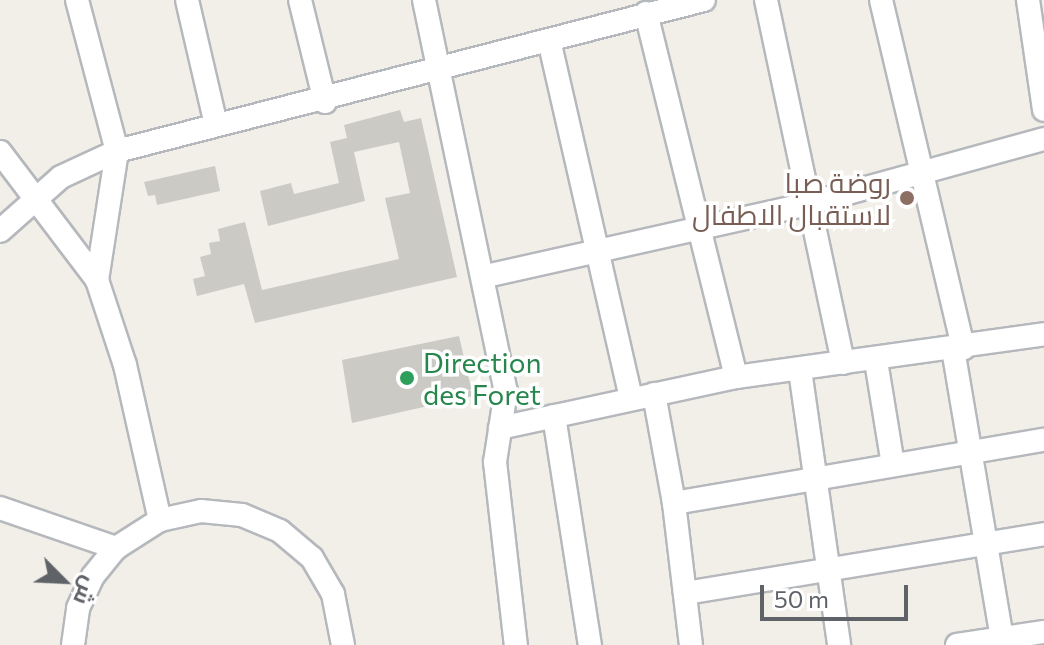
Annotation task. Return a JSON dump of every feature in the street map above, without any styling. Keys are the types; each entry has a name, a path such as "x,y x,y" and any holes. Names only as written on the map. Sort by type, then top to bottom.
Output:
{"street":[{"path":"187,0 216,125"},
{"path":"300,0 325,102"},
{"path":"424,0 436,70 486,276 506,391 495,462 516,645"},
{"path":"0,231 38,196 82,163 117,151 216,125 325,102 646,13 704,0"},
{"path":"766,0 843,363"},
{"path":"881,0 922,173 958,349 1002,638"},
{"path":"1028,0 1044,110"},
{"path":"84,2 117,151 97,280"},
{"path":"646,13 696,229 736,377"},
{"path":"549,40 595,254 631,399"},
{"path":"486,276 808,204 1044,139"},
{"path":"0,152 38,196 97,280 125,365 160,520"},
{"path":"500,428 736,377 876,361 1044,334"},
{"path":"876,361 893,465"},
{"path":"800,370 839,645"},
{"path":"654,394 674,503 691,645"},
{"path":"554,416 590,645"},
{"path":"674,503 1044,440"},
{"path":"0,508 116,548"},
{"path":"73,645 78,608 93,576 116,548 160,520 201,511 242,515 280,531 312,558 333,594 343,645"},
{"path":"685,593 1044,534"},
{"path":"957,645 1044,632"}],"building":[{"path":"400,110 404,122 421,118 457,277 255,323 244,284 197,296 193,279 205,276 200,257 211,254 209,243 220,241 218,229 245,222 262,290 399,259 385,198 410,193 399,142 354,152 365,201 268,226 260,191 291,183 294,194 339,183 330,142 347,138 344,125"},
{"path":"215,166 220,191 157,205 155,195 148,196 144,182"},
{"name":"Direction des Foret","path":"459,336 473,396 352,423 342,360"}],"place":[{"name":"روضة صبا لاستقبال الاطفال","path":"907,198"},
{"name":"Direction des Foret","path":"407,378"}]}
